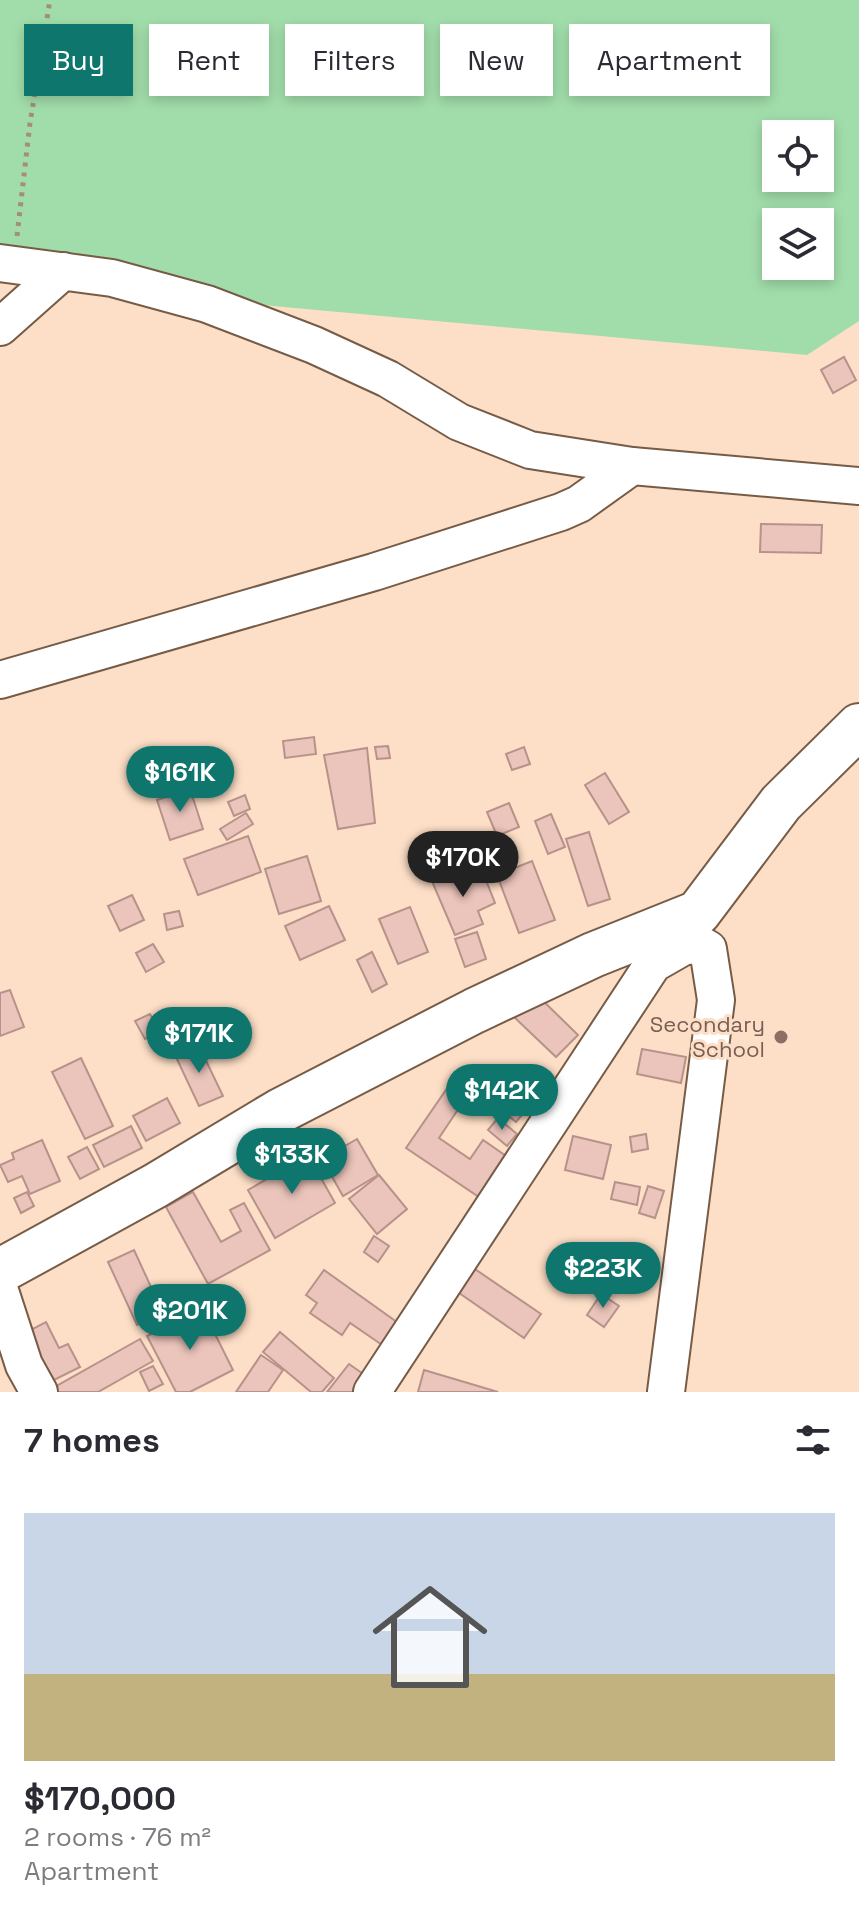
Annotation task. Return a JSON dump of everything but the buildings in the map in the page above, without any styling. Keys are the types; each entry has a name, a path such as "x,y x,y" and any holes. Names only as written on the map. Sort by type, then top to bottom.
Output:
{"main road":[{"path":"0,1271 155,1186 280,1111 474,1011 593,955 693,928 781,803 859,726"}],"street":[{"path":"7,264 112,278 207,304 287,334 388,379 459,422 508,443 632,466 859,486"},
{"path":"0,327 63,271"},
{"path":"0,680 374,572 561,512 579,504 632,466"},
{"path":"372,1392 653,964 693,928"},
{"path":"666,1392 716,1000 708,949 685,946 693,928"},
{"path":"0,1291 24,1365 39,1392"}],"path":[{"path":"7,264 50,0"}],"green space":[{"path":"0,0 859,0 859,321 807,355 0,281"}],"place":[{"name":"Secondary School","path":"781,1037"}]}
